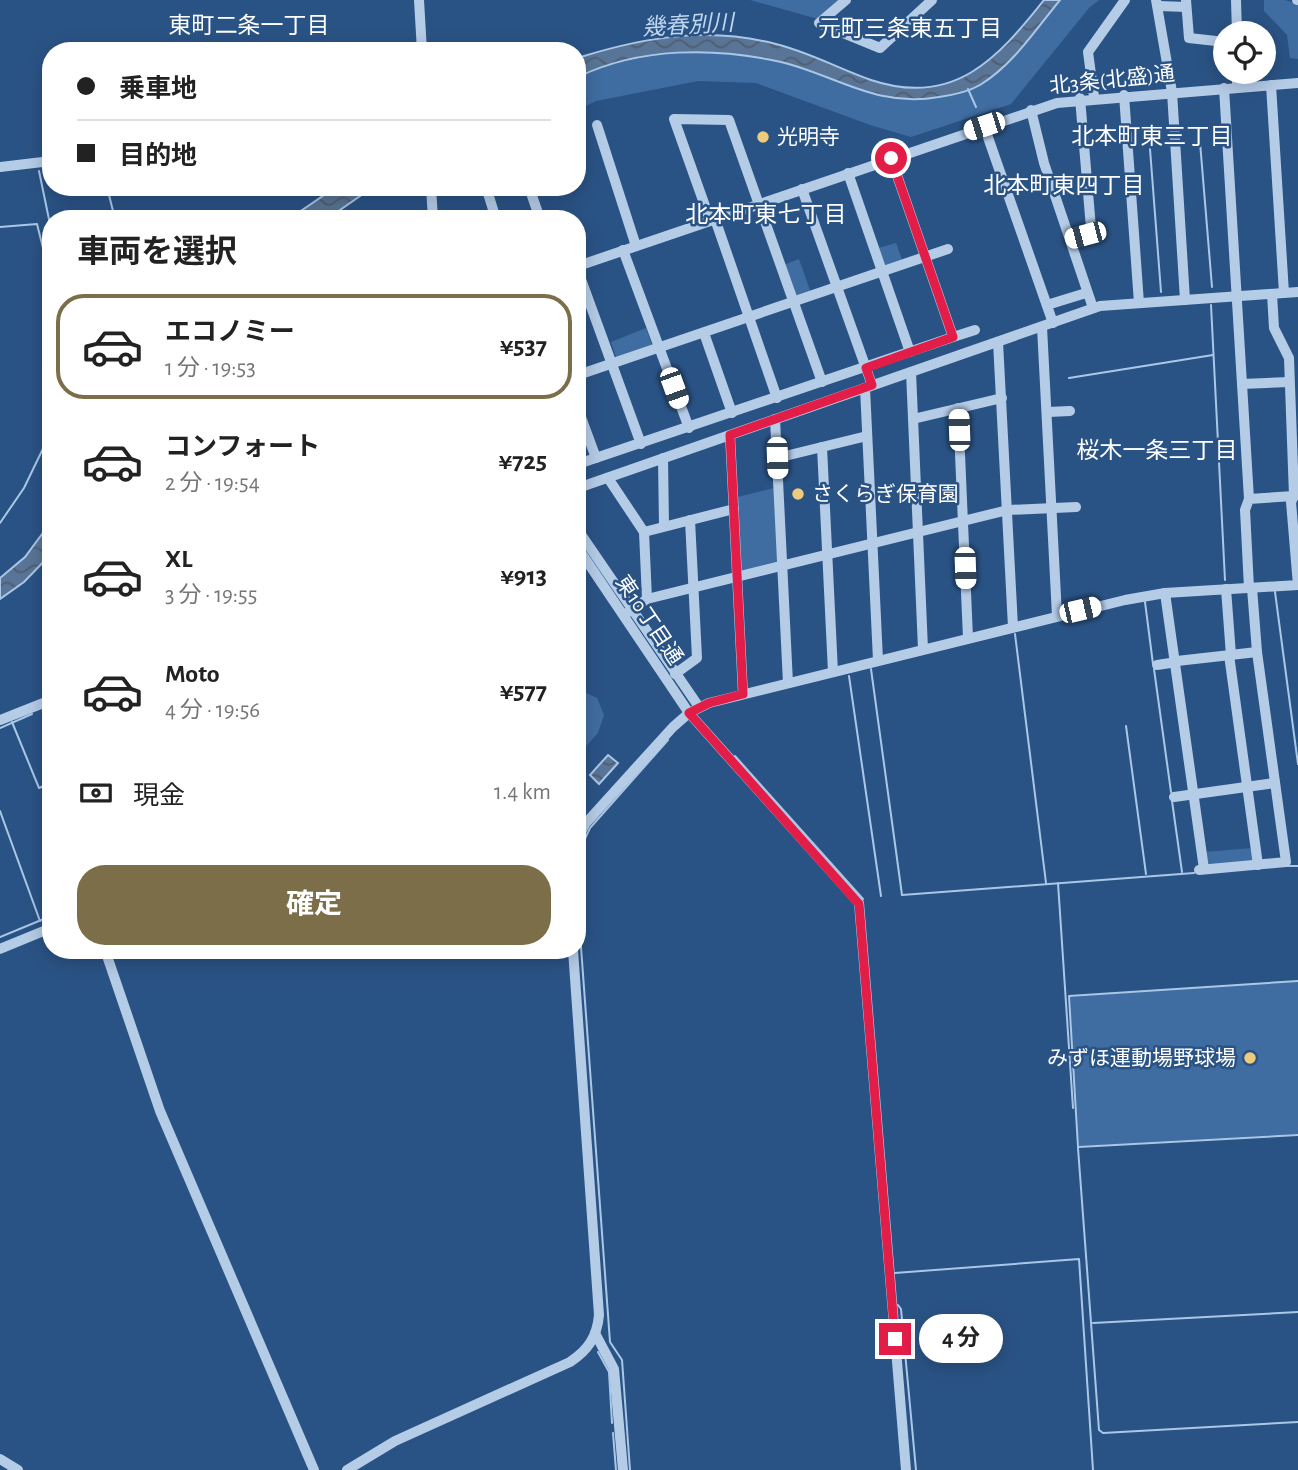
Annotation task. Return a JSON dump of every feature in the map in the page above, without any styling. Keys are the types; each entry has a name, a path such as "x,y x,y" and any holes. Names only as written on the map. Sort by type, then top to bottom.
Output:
{"street":[{"path":"419,0 421,42"},
{"path":"846,0 819,23 875,48 886,46 932,0"},
{"path":"1094,97 1088,52 1125,0"},
{"path":"1236,0 1237,21"},
{"path":"1185,300 1172,92 1158,3 1186,4 1189,38 1213,41"},
{"name":"北3条(北盛)通","path":"586,263 1031,110 1094,97 1298,83"},
{"path":"586,828 610,796 694,710 743,694 878,660 1057,616 1166,593 1298,585 1291,502 1294,496 1289,358 1274,328 1278,294 1271,85"},
{"path":"1166,593 1194,794 1201,869 1286,862 1257,652 1251,588 1245,510 1249,499 1224,88"},
{"path":"1124,95 1139,303"},
{"path":"1070,239 1085,235 1091,228 1080,99"},
{"path":"1031,110 1093,309"},
{"path":"777,398 750,318 674,119 729,120 822,382"},
{"path":"597,125 636,246"},
{"path":"984,126 1047,305 1048,412 1057,616"},
{"path":"891,158 953,337"},
{"path":"0,167 42,163"},
{"path":"848,173 910,352"},
{"path":"802,189 866,368 869,386 867,436 878,660"},
{"path":"586,372 948,249"},
{"path":"624,250 689,428"},
{"path":"586,485 1093,309 1139,303 1298,292"},
{"path":"1047,305 1086,293"},
{"path":"586,294 641,444"},
{"path":"586,461 975,330"},
{"path":"704,333 732,413"},
{"path":"998,342 1013,627"},
{"path":"911,372 923,649"},
{"path":"1242,384 1289,382"},
{"path":"914,419 1002,398"},
{"path":"958,408 968,638"},
{"path":"1048,412 1070,411"},
{"path":"775,419 788,683"},
{"path":"586,431 596,458"},
{"path":"730,435 743,694"},
{"path":"777,458 867,436"},
{"path":"822,447 833,672"},
{"path":"663,457 664,526"},
{"path":"608,478 644,532 647,599"},
{"path":"1249,499 1294,496"},
{"path":"628,613 647,599 1008,510 1076,508"},
{"path":"644,532 734,509"},
{"path":"675,674 697,658 691,589 690,520"},
{"path":"586,543 628,613 675,674 694,710 859,904 906,1470"},
{"name":"東10丁目通","path":"586,558 628,613 694,710"},
{"path":"1226,589 1230,655 1258,865"},
{"path":"1157,665 1257,652"},
{"path":"0,720 42,704"},
{"path":"1174,797 1275,783"},
{"path":"0,949 42,932"},
{"path":"108,959 160,1111 314,1470"},
{"path":"347,1470 395,1441 570,1362 585,1351 596,1335 599,1315 574,959"},
{"path":"596,1335 614,1368 623,1470"},
{"path":"0,1460 18,1470"}],"shaded area":[{"path":"750,0 840,0 818,19"},
{"path":"1060,0 1099,0 1089,8 1011,104 911,137 870,125 756,83 698,81 596,101 586,106 586,74 626,60 652,55 704,52 756,57 801,68 878,95 918,99 955,94 980,85 992,77 1023,46"},
{"path":"1264,0 1285,0 1298,4 1298,59 1290,58 1287,35 1264,11"},
{"path":"896,243 904,265 882,271 875,249"},
{"path":"799,259 812,296 794,302 781,266"},
{"path":"646,328 652,345 616,357 611,342"},
{"path":"778,487 782,567 737,578 733,498"},
{"path":"586,693 597,698 604,715 598,733 586,746"},
{"path":"1253,848 1254,861 1209,867 1205,852"},
{"path":"1298,981 1298,1134 1078,1146 1070,997"}],"water":[{"path":"1044,0 1060,0 1023,46 992,77 960,93 944,96 896,98 858,89 781,62 704,52 652,55 626,60 586,74 586,56 654,39 700,35 748,38 772,43 871,80 900,87 927,87 950,82 971,72 991,58"},
{"path":"323,196 360,196 340,210 302,210"},
{"path":"42,534 42,563 24,582 0,599 0,578 25,557"},
{"path":"608,755 618,763 599,784 590,775"}],"waterway":[{"path":"968,89 976,107"},
{"path":"1199,130 1212,287"},
{"path":"1150,149 1161,292"},
{"path":"39,171 42,186"},
{"path":"44,196 47,210"},
{"path":"109,196 113,210"},
{"path":"0,227 37,224 42,244"},
{"path":"1211,305 1225,580"},
{"path":"1069,378 1213,355"},
{"path":"0,523 24,488 42,451"},
{"path":"1275,592 1298,764"},
{"path":"1145,602 1153,664"},
{"path":"1015,634 1046,883"},
{"path":"871,669 902,895 1194,873"},
{"path":"1154,669 1171,792"},
{"path":"849,676 881,896"},
{"path":"0,728 32,714"},
{"path":"12,722 39,788 42,787"},
{"path":"1126,726 1146,874"},
{"path":"586,837 590,828 668,740"},
{"path":"735,756 863,899"},
{"path":"1172,801 1182,872"},
{"path":"0,811 40,921"},
{"path":"1287,866 1298,866"},
{"path":"1058,883 1073,1108"},
{"path":"0,937 42,920"},
{"path":"582,959 610,1342 622,1360 630,1470"},
{"path":"1298,981 1069,996 1078,1147 1298,1135"},
{"path":"1078,1148 1099,1430 1103,1433 1298,1422"},
{"path":"895,1273 1079,1259 1093,1470"},
{"path":"898,1305 901,1309 916,1470"},
{"path":"1093,1323 1298,1312"},
{"path":"598,1352 609,1372 612,1423"},
{"path":"613,1433 616,1470"}],"place":[{"name":"光明寺","path":"763,137"},
{"name":"さくらぎ保育園","path":"798,494"},
{"name":"みずほ運動場野球場","path":"1250,1058"}],"district":[{"name":"東町二条一丁目","path":"249,26"},
{"name":"元町三条東五丁目","path":"910,29"},
{"name":"北本町東三丁目","path":"1152,137"},
{"name":"北本町東四丁目","path":"1064,186"},
{"name":"北本町東七丁目","path":"766,215"},
{"name":"桜木一条三丁目","path":"1157,451"}],"route":[{"path":"891,158 953,337 866,368 872,385 730,435 743,694 709,703 689,713 859,904 895,1339"}],"water label":[{"name":"幾春別川","path":"688,26"}]}
